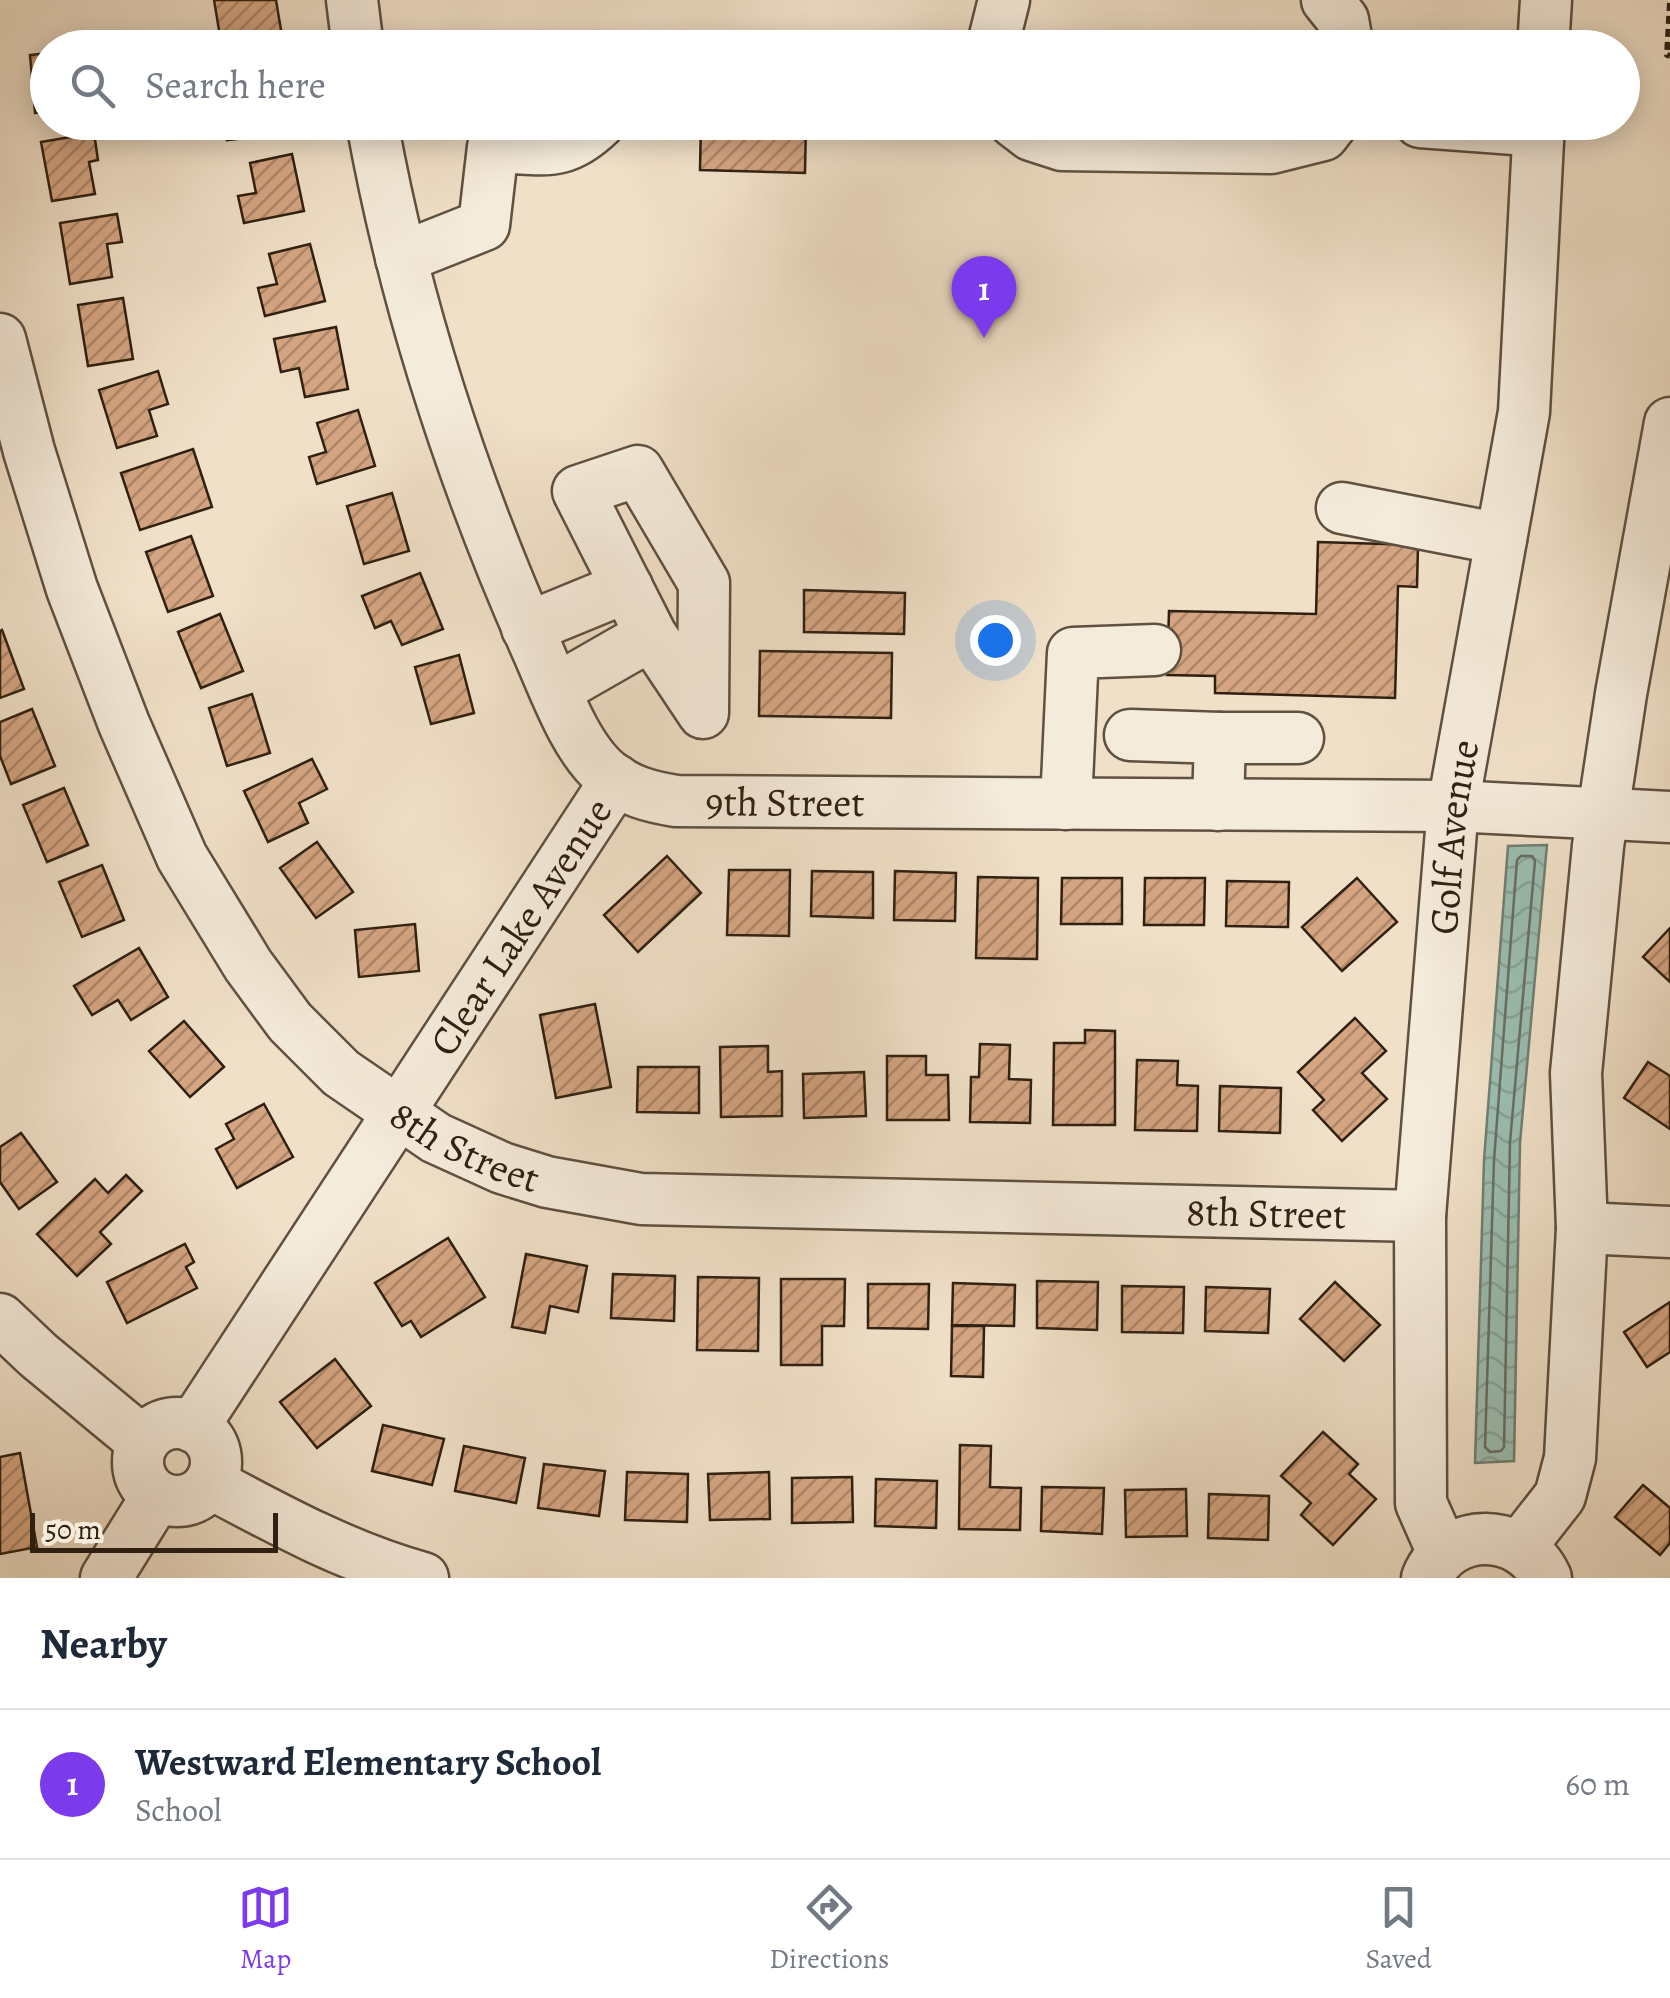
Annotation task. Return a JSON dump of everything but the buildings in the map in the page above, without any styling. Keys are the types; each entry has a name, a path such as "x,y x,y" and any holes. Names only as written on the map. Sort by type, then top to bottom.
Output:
{"street":[{"path":"352,0 356,30"},
{"path":"996,30 1004,0"},
{"path":"1327,0 1343,20 1345,30"},
{"path":"1545,30 1546,0"},
{"name":"9th Street","path":"376,140 401,258 455,444 501,568 588,754 616,780 651,797 676,801 1453,806 1670,816"},
{"path":"401,258 484,224 493,147 561,148 581,140"},
{"path":"1045,140 1062,145 1271,148 1306,140"},
{"name":"Golf Avenue","path":"1435,1566 1421,1503 1420,1216 1453,806 1524,412 1538,140"},
{"name":"8th Street","path":"0,339 29,451 72,589 124,724 182,857 248,965 290,1022 340,1073 436,1138 502,1168 594,1192 641,1198 1420,1216"},
{"path":"1435,1566 1461,1543 1480,1538 1501,1539 1533,1562 1560,1496 1570,1458 1582,1228 1576,1073 1601,814 1670,424"},
{"path":"638,472 704,583 703,714 651,635 578,491 638,472"},
{"path":"1342,508 1501,539"},
{"path":"527,628 626,587"},
{"path":"555,690 651,635"},
{"path":"1066,804 1072,653 1154,650"},
{"path":"1130,736 1298,738"},
{"path":"1218,805 1220,738"},
{"name":"Clear Lake Avenue","path":"194,1427 616,780"},
{"path":"1582,1228 1670,1232"},
{"path":"0,1319 143,1442"},
{"path":"160,1427 194,1427 215,1451 210,1483 192,1498 180,1501 157,1496 140,1478 138,1465 143,1442 160,1427"},
{"path":"210,1483 313,1538 387,1568 424,1578"},
{"path":"106,1578 157,1496"}],"path":[{"path":"1670,3 1670,56"}],"water":[{"path":"1547,845 1520,1143 1514,1461 1475,1463 1484,1160 1508,846"}],"place":[{"name":"Westward Elementary School","path":"984,338"}]}
